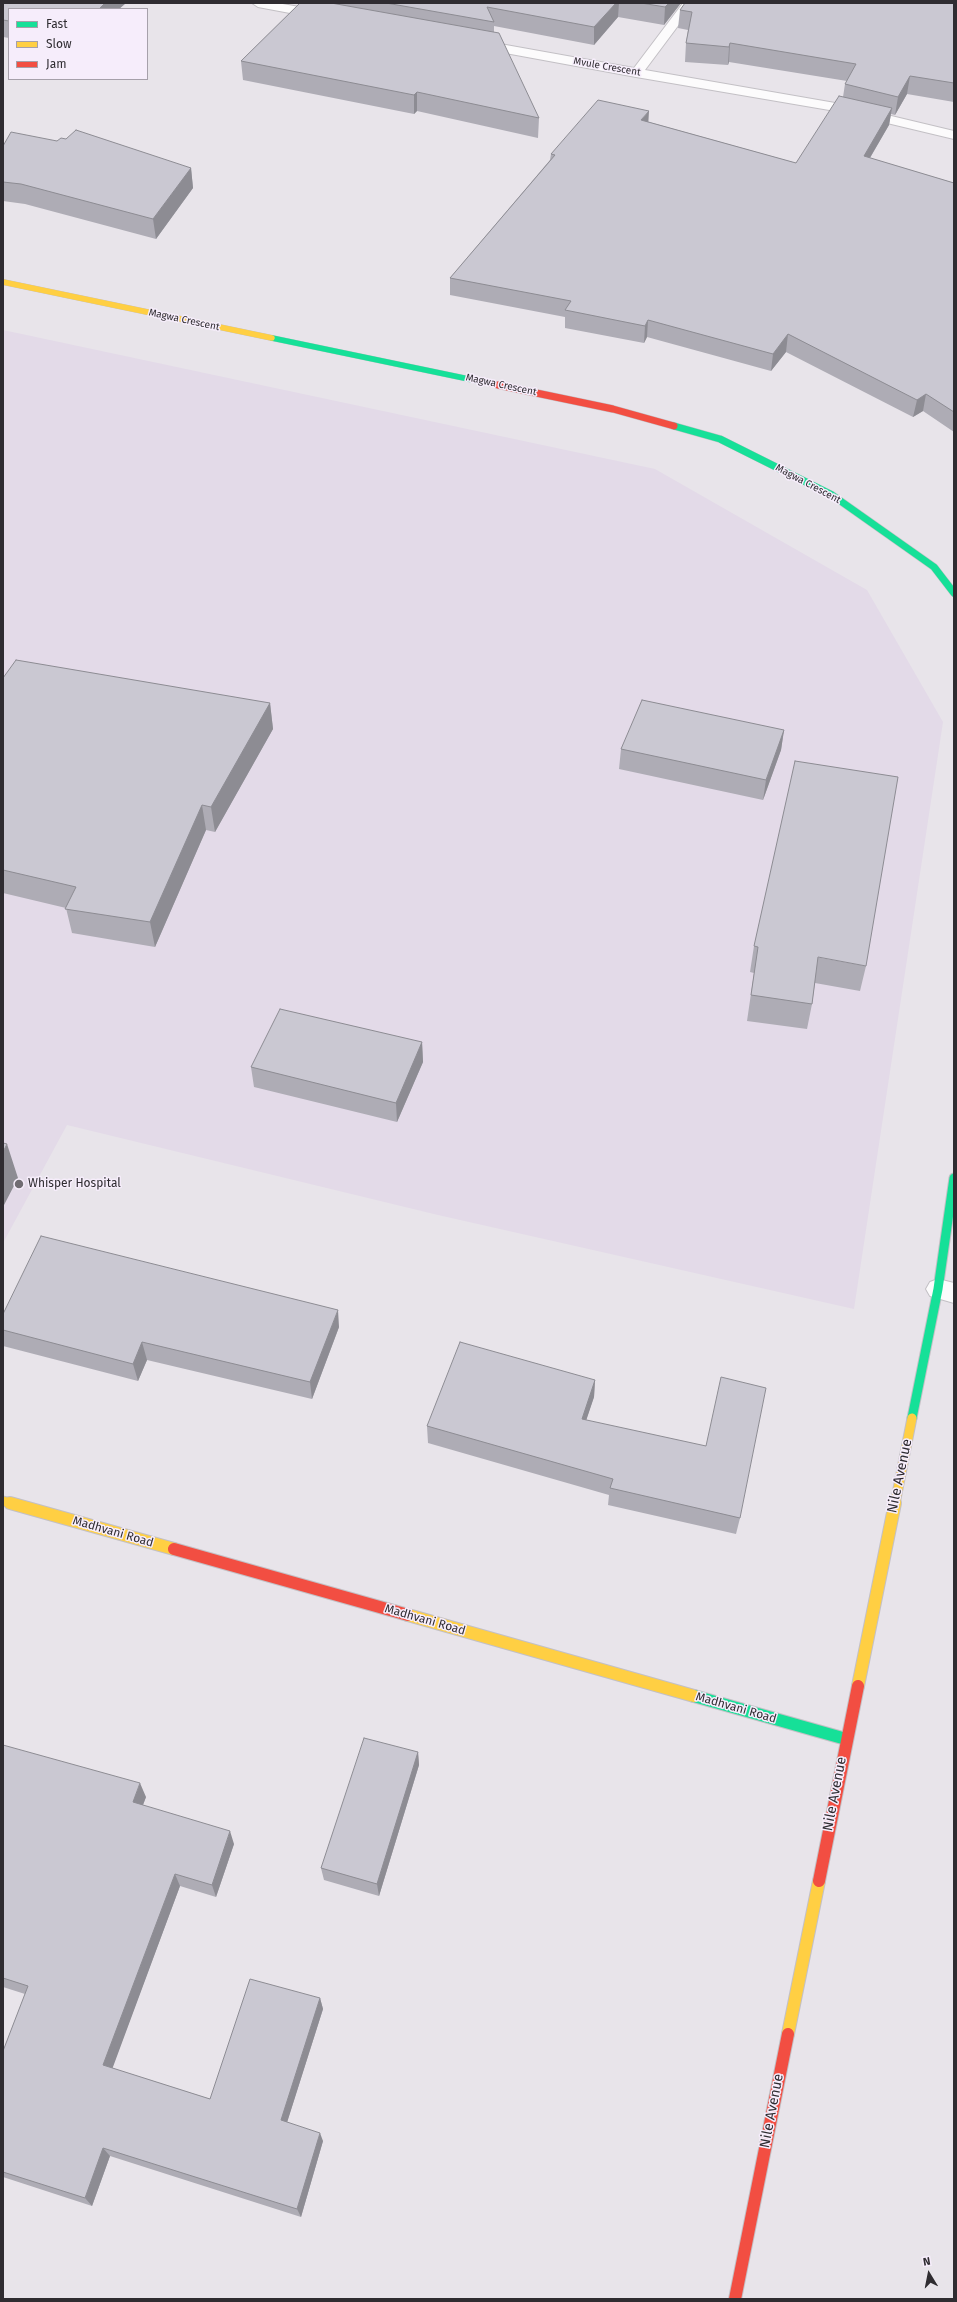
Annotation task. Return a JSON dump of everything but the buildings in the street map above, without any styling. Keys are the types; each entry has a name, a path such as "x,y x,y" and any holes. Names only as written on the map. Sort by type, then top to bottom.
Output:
{"street":[{"path":"258,3 335,17"},
{"path":"636,73 689,3"},
{"name":"Mvule Crescent","path":"466,42 841,108 954,135"},
{"name":"Magwa Crescent","path":"3,282 613,409 720,439 832,495 934,567 954,593"},
{"path":"946,1291 954,1178"},
{"name":"Nile Avenue","path":"735,2299 846,1739 946,1291"},
{"name":"Madhvani Road","path":"3,1501 846,1739"}],"shaded area":[{"path":"3,330 655,469 867,590 943,722 854,1309 438,1215 67,1125 3,1243"}],"traffic: fast":[{"path":"272,338 483,382"},
{"path":"674,426 720,439 832,495 934,567 954,593"},
{"path":"912,1418 938,1289 954,1178"},
{"path":"694,1696 846,1739"}],"traffic: slow":[{"path":"3,282 272,338"},
{"path":"858,1686 912,1418"},
{"path":"3,1501 174,1549"},
{"path":"408,1615 694,1696"},
{"path":"788,2034 819,1881"}],"traffic: jam":[{"path":"483,382 613,409 674,426"},
{"path":"174,1549 408,1615"},
{"path":"819,1881 858,1686"},
{"path":"735,2299 788,2034"}],"place":[{"name":"Whisper Hospital","path":"19,1184"}]}
